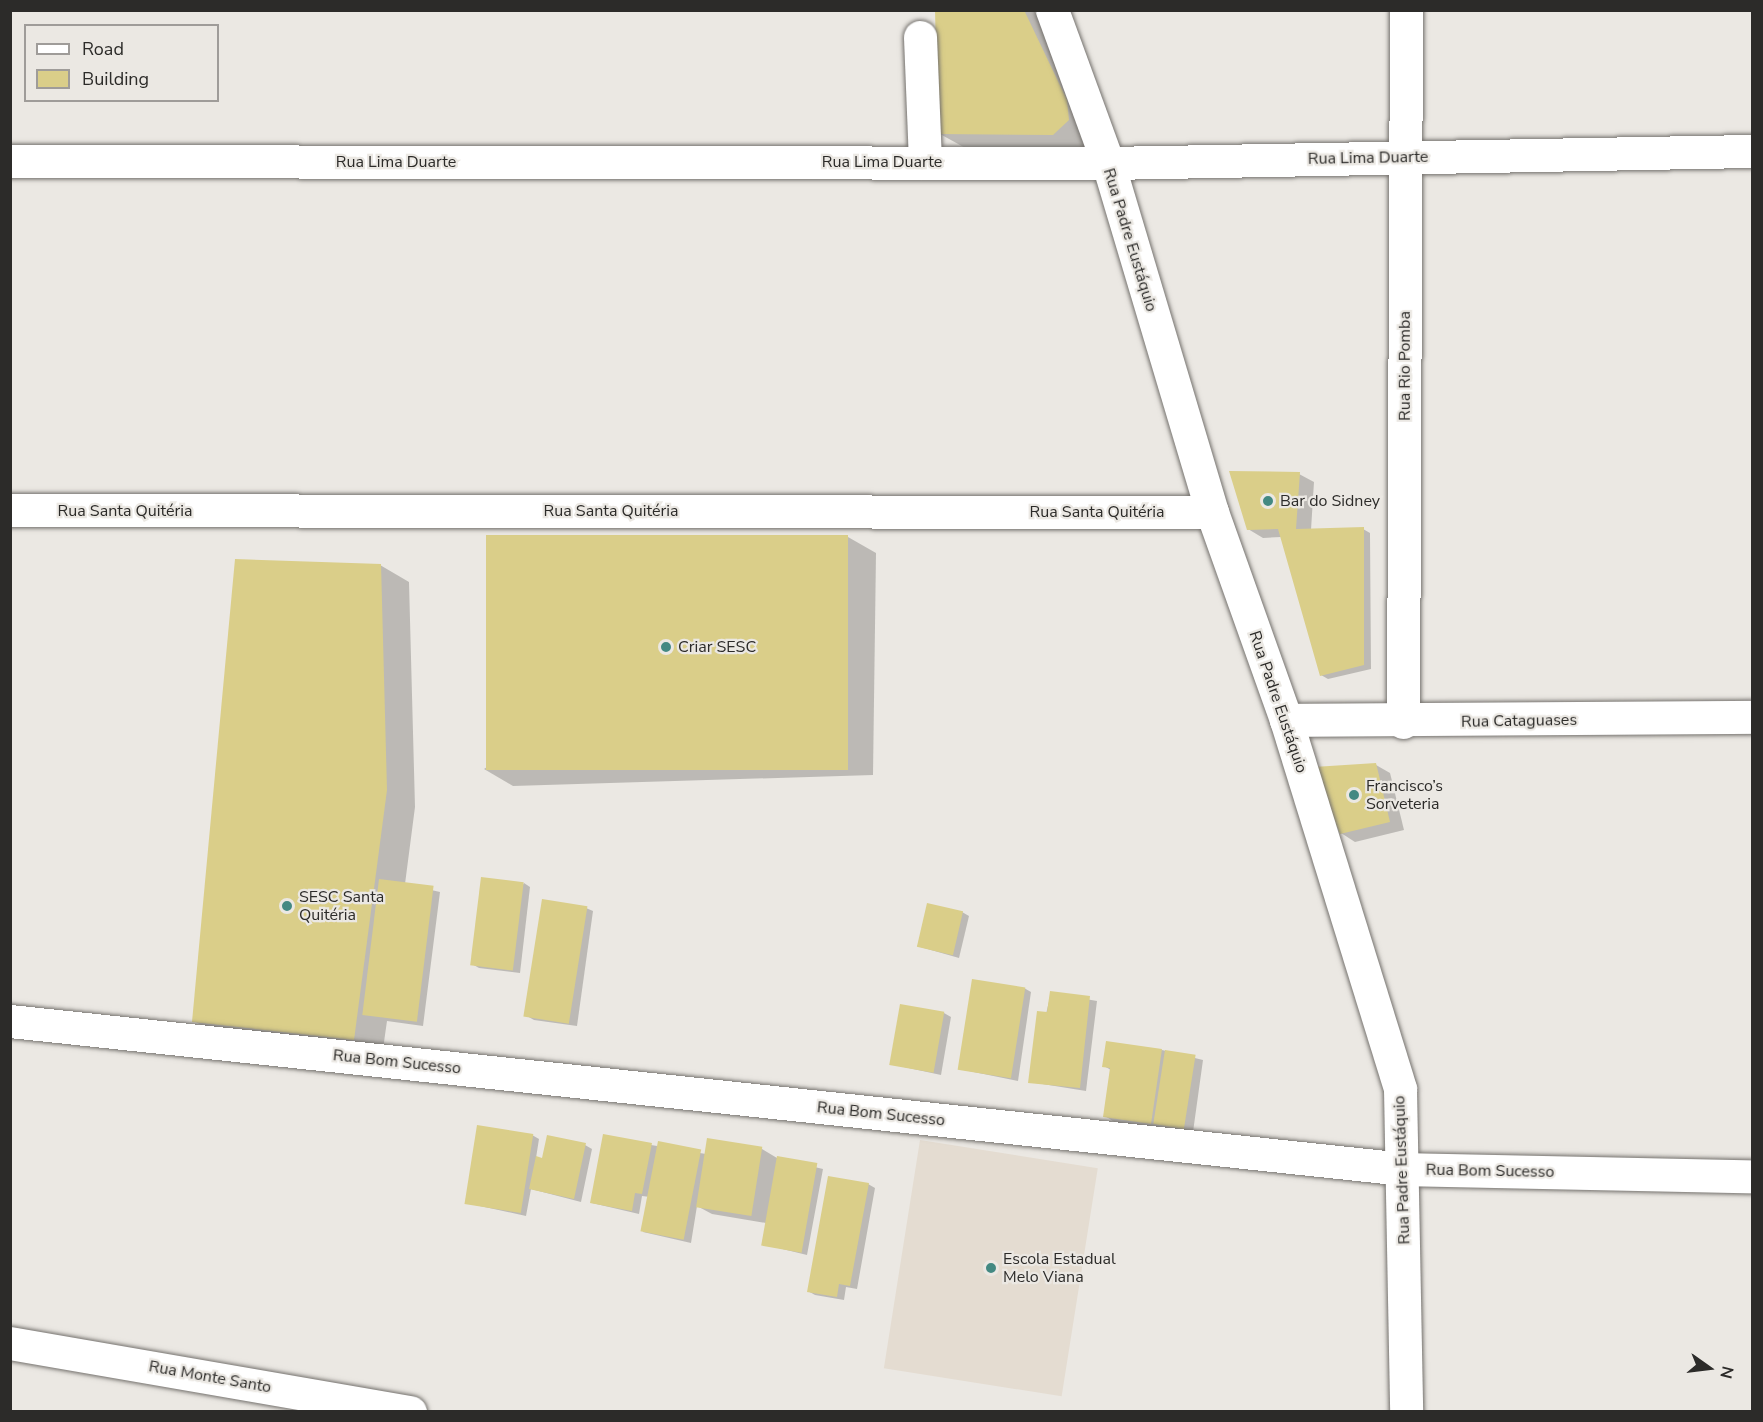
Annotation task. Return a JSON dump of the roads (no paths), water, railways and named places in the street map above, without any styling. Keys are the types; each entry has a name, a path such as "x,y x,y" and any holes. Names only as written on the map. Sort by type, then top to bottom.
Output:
{"street":[{"name":"Rua Padre Eustáquio","path":"1052,10 1108,163 1212,512 1286,720 1400,1089 1404,1169 1407,1412"},
{"name":"Rua Rio Pomba","path":"1403,722 1406,10"},
{"path":"920,37 925,163"},
{"name":"Rua Lima Duarte","path":"10,161 1108,163 1752,151"},
{"name":"Rua Santa Quitéria","path":"10,510 1212,512"},
{"name":"Rua Cataguases","path":"1286,720 1403,722 1752,717"},
{"name":"Rua Bom Sucesso","path":"10,1021 1404,1169 1752,1176"},
{"name":"Rua Monte Santo","path":"10,1343 410,1412"}],"place":[{"name":"Bar do Sidney","path":"1268,501"},
{"name":"Criar SESC","path":"666,647"},
{"name":"Francisco’s Sorveteria","path":"1354,795"},
{"name":"SESC Santa Quitéria","path":"287,906"},
{"name":"Escola Estadual Melo Viana","path":"991,1268"}]}
